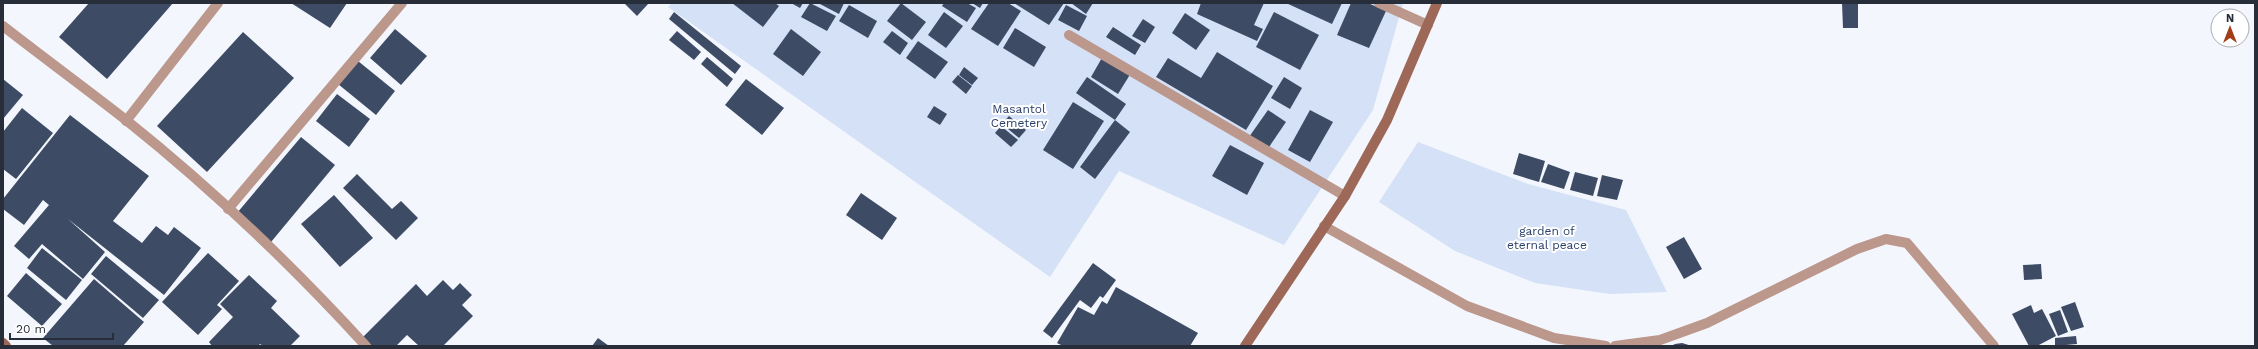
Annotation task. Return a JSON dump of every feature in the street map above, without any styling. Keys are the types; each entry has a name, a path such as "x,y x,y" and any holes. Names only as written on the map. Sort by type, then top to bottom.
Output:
{"street":[{"path":"126,121 218,3"},
{"path":"228,209 402,3"},
{"path":"1379,3 1428,25"},
{"path":"1245,346 1345,196 1388,120 1437,3"},
{"path":"3,26 126,121 228,209 329,306 366,346"},
{"path":"1069,34 1345,196"},
{"path":"1324,226 1467,306 1554,338 1606,346"},
{"path":"1615,346 1660,340 1706,323 1857,249 1886,239 1907,243 1994,346"},
{"path":"3,343 6,346"}],"green space":[{"name":"Masantol Cemetery","path":"672,3 1403,3 1373,110 1284,245 1119,171 1050,277 668,7"},
{"name":"garden of eternal peace","path":"1418,142 1528,184 1626,210 1667,292 1610,294 1535,283 1455,251 1379,202"}],"building":[{"path":"89,3 173,3 107,79 59,37"},
{"path":"291,3 347,3 330,28"},
{"path":"649,3 637,16 625,4"},
{"path":"732,3 775,3 779,6 763,27"},
{"path":"791,3 803,3 800,8"},
{"path":"810,3 836,16 827,31 801,17"},
{"path":"818,3 844,3 839,14"},
{"path":"901,3 926,22 912,40 887,21"},
{"path":"944,3 967,3 976,8 967,22 942,6"},
{"path":"972,3 983,3 980,8"},
{"path":"989,3 1008,3 1021,11 998,46 971,29"},
{"path":"1014,3 1064,3 1049,25"},
{"path":"1071,3 1093,3 1086,14"},
{"path":"1201,3 1264,3 1254,25 1263,29 1257,41 1197,14"},
{"path":"1286,3 1342,3 1332,24"},
{"path":"1351,3 1368,3 1386,11 1369,48 1337,35"},
{"path":"1842,3 1858,3 1858,28 1843,28"},
{"path":"849,5 877,21 868,38 839,21"},
{"path":"1066,5 1087,16 1079,31 1058,20"},
{"path":"674,12 741,66 735,74 669,19"},
{"path":"944,12 963,26 946,48 928,35"},
{"path":"1274,12 1319,35 1300,70 1256,47"},
{"path":"1185,13 1210,30 1196,50 1172,33"},
{"path":"1143,19 1155,27 1145,43 1132,36"},
{"path":"1113,27 1141,45 1135,55 1106,37"},
{"path":"1015,28 1046,47 1034,67 1003,48"},
{"path":"395,29 427,56 401,85 370,58"},
{"path":"791,29 821,52 803,76 773,54"},
{"path":"677,31 701,52 694,60 669,40"},
{"path":"892,31 908,43 900,55 883,42"},
{"path":"243,32 294,78 207,172 157,126"},
{"path":"918,41 948,62 935,79 906,58"},
{"path":"1217,52 1273,86 1246,130 1156,77 1168,58 1201,78"},
{"path":"1103,56 1131,73 1118,94 1091,77"},
{"path":"707,57 733,79 727,87 701,64"},
{"path":"358,61 395,91 376,115 338,84"},
{"path":"964,67 978,78 972,85 959,75"},
{"path":"958,75 972,86 966,94 952,82"},
{"path":"1087,77 1126,104 1115,120 1076,93"},
{"path":"1284,77 1302,88 1290,109 1271,98"},
{"path":"3,79 23,95 3,119"},
{"path":"746,79 784,108 762,135 725,105"},
{"path":"337,94 370,119 349,147 316,121"},
{"path":"1073,102 1104,121 1073,169 1043,150"},
{"path":"934,106 947,114 940,125 927,117"},
{"path":"22,108 53,133 16,179 3,169 3,132"},
{"path":"1268,110 1286,122 1267,150 1249,137"},
{"path":"1310,110 1333,122 1310,162 1288,150"},
{"path":"70,115 149,176 113,221 142,243 156,226 168,235 174,227 201,248 164,295 68,219 105,252 83,279 42,244 29,259 14,246 49,205 43,200 24,225 3,209 3,199"},
{"path":"1009,116 1026,130 1019,138 1002,124"},
{"path":"1115,120 1130,132 1095,179 1080,167"},
{"path":"1001,126 1018,140 1011,147 995,133"},
{"path":"301,137 335,165 271,242 237,213"},
{"path":"1230,145 1264,163 1247,195 1212,176"},
{"path":"1519,153 1545,161 1539,182 1513,174"},
{"path":"1548,164 1570,172 1564,189 1541,182"},
{"path":"1575,172 1598,178 1593,196 1570,190"},
{"path":"357,174 392,209 401,201 418,218 396,240 343,188"},
{"path":"1602,175 1623,180 1617,200 1597,196"},
{"path":"861,193 897,218 882,240 846,215"},
{"path":"334,195 373,238 340,267 301,224"},
{"path":"1684,237 1702,269 1684,279 1666,247"},
{"path":"42,248 82,280 66,300 27,268"},
{"path":"208,253 239,281 217,305 222,309 198,335 162,302"},
{"path":"106,256 159,300 143,318 91,274"},
{"path":"1093,263 1116,280 1103,298 1100,296 1091,308 1080,300 1052,338 1043,331"},
{"path":"2041,264 2042,279 2024,280 2023,265"},
{"path":"26,273 62,304 42,326 7,296"},
{"path":"249,275 277,301 271,308 300,336 290,346 263,346 260,344 258,346 212,346 209,342 233,317 220,304"},
{"path":"94,279 144,322 123,346 53,346 43,338"},
{"path":"443,280 453,290 460,283 472,295 462,305 473,316 443,346 419,346 407,335 396,346 372,346 363,337 416,284 427,296"},
{"path":"1116,287 1198,333 1190,346 1063,346 1057,343 1078,307 1094,315 1102,301 1107,304"},
{"path":"2075,302 2084,327 2071,331 2061,307"},
{"path":"2031,305 2034,313 2042,309 2056,336 2037,346 2029,346 2012,314"},
{"path":"2060,310 2068,332 2058,336 2049,314"},
{"path":"2076,336 2077,344 2055,346 2055,338"},
{"path":"598,338 609,346 592,346"},
{"path":"1682,343 1692,346 1671,346 1675,344"}]}
